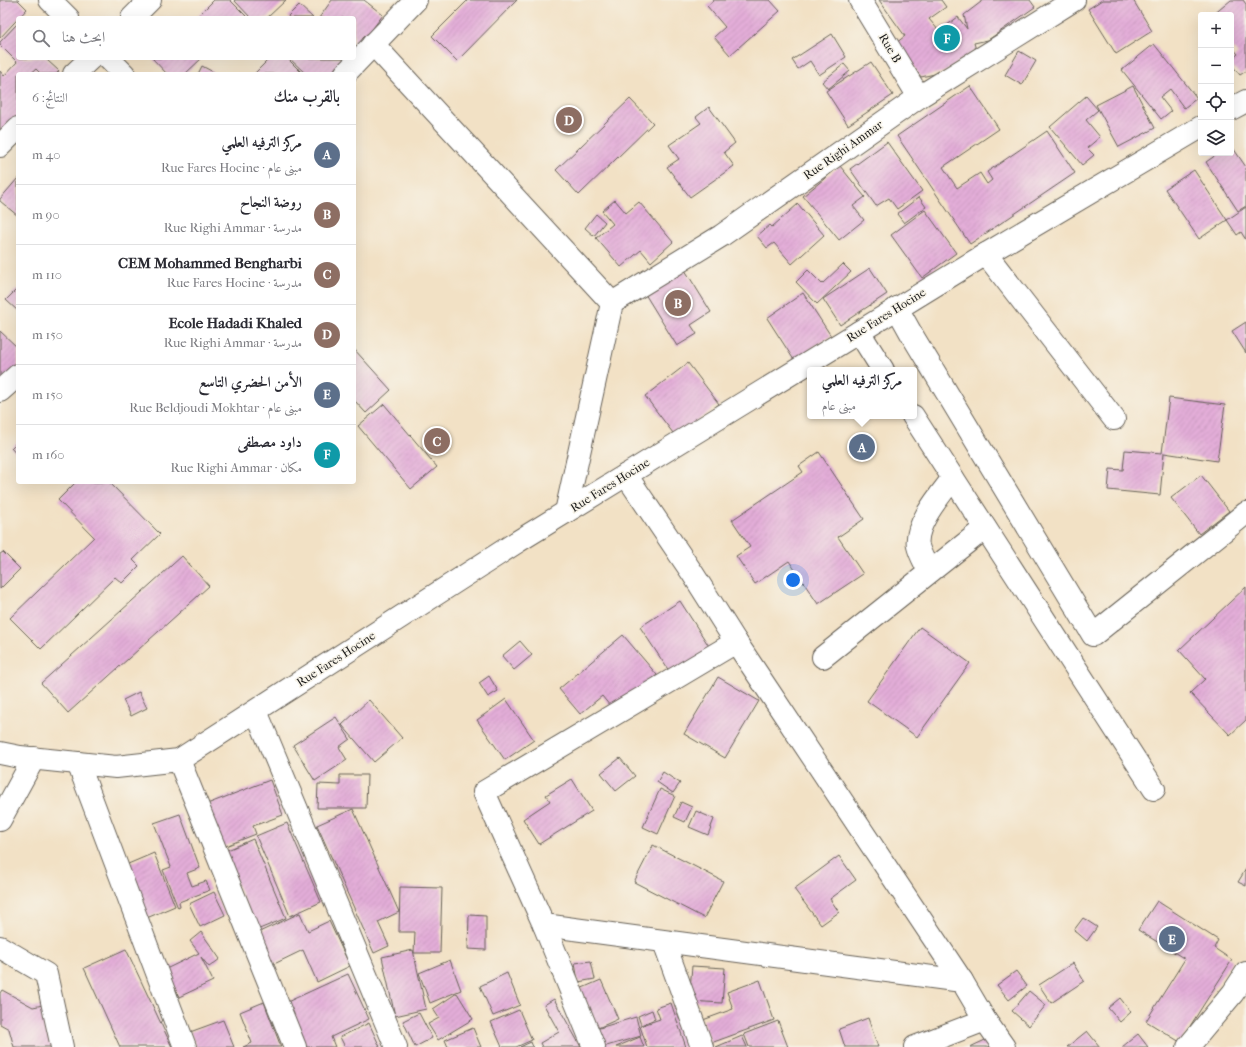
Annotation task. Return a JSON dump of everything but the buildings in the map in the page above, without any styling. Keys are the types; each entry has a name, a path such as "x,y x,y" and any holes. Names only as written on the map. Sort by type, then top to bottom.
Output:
{"street":[{"path":"50,0 66,16"},
{"path":"134,16 150,0"},
{"path":"346,72 416,0"},
{"name":"Rue B","path":"860,0 919,97"},
{"name":"Rue Righi Ammar","path":"612,303 721,236 919,97 1069,1"},
{"path":"373,44 612,303 566,512"},
{"path":"76,72 88,60"},
{"path":"110,60 122,72"},
{"path":"1234,108 1246,101"},
{"name":"Rue Fares Hocine","path":"0,753 20,757 116,766 179,760 566,512 986,254 1198,129"},
{"path":"0,146 16,130"},
{"path":"986,254 1114,419"},
{"path":"897,308 1093,635"},
{"path":"859,332 881,367"},
{"path":"0,391 16,377"},
{"path":"915,419 1154,789"},
{"path":"626,475 962,981 985,1020 1004,1047"},
{"path":"929,572 918,545 920,532 924,518 953,478"},
{"path":"1068,656 1246,513"},
{"path":"822,657 985,528"},
{"path":"594,1047 544,925 484,792 736,642"},
{"path":"256,711 396,1047"},
{"path":"0,820 34,758"},
{"path":"179,760 295,1047"},
{"path":"78,763 186,1047"},
{"path":"544,925 962,981"},
{"path":"664,942 702,1047"},
{"path":"0,947 46,974 62,1047"},
{"path":"1188,1047 1240,998 1246,973"},
{"path":"915,1047 985,1020"}],"place":[{"name":"داود مصطفى","path":"947,38"},
{"name":"Ecole Hadadi Khaled","path":"569,120"},
{"name":"روضة النجاح","path":"678,303"},
{"name":"CEM Mohammed Bengharbi","path":"437,441"},
{"name":"مركز الترفيه العلمي","path":"862,447"},
{"name":"الأمن الحضري التاسع","path":"1172,939"}]}
